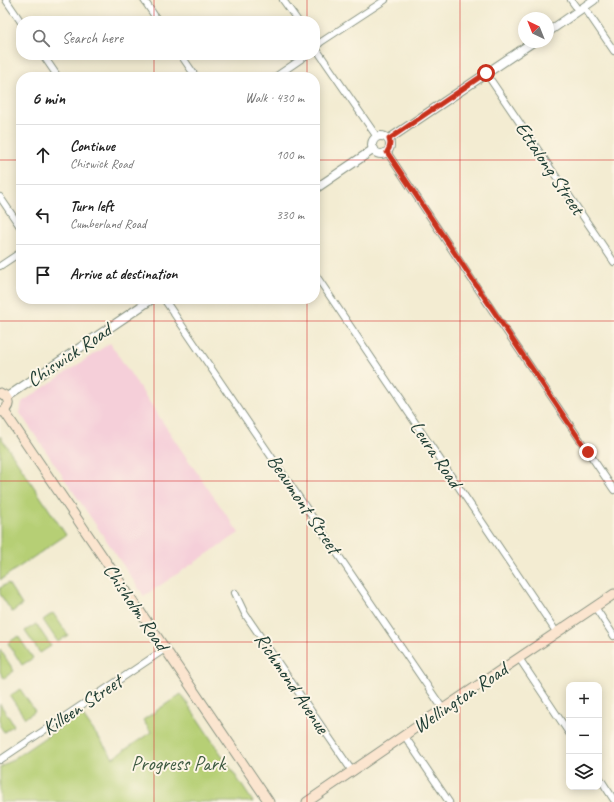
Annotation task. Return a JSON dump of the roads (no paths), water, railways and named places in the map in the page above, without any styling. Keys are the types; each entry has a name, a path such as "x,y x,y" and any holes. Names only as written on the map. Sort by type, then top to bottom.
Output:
{"main road":[{"path":"2,412 6,409 8,403 3,395"},
{"name":"Chisholm Road","path":"2,412 269,802"},
{"name":"Wellington Road","path":"307,802 614,594"}],"street":[{"path":"6,0 17,16"},
{"path":"144,0 155,16"},
{"path":"283,0 294,16"},
{"path":"320,43 385,0"},
{"path":"571,0 582,9 614,51"},
{"path":"554,28 594,0"},
{"path":"389,139 524,48"},
{"path":"320,54 377,137"},
{"path":"46,60 55,72"},
{"path":"184,60 193,72"},
{"path":"282,72 300,60"},
{"name":"Ettalong Street","path":"486,73 614,262"},
{"path":"387,152 378,153 372,144 374,139 377,137 384,136 389,139"},
{"path":"387,152 390,147 389,139"},
{"path":"320,186 374,149"},
{"path":"387,152 614,490"},
{"path":"0,197 16,221"},
{"path":"0,266 16,255"},
{"name":"Leura Road","path":"320,281 557,633"},
{"name":"Chiswick Road","path":"3,395 144,304"},
{"name":"Beaumont Street","path":"167,304 443,709"},
{"name":"Richmond Avenue","path":"235,593 245,614 352,771"},
{"path":"595,607 614,636"},
{"name":"Killeen Street","path":"0,760 165,649"},
{"path":"519,658 566,728"},
{"path":"404,735 449,802"},
{"path":"602,782 614,800"}],"park label":[{"name":"Progress Park","path":"178,763"}]}
